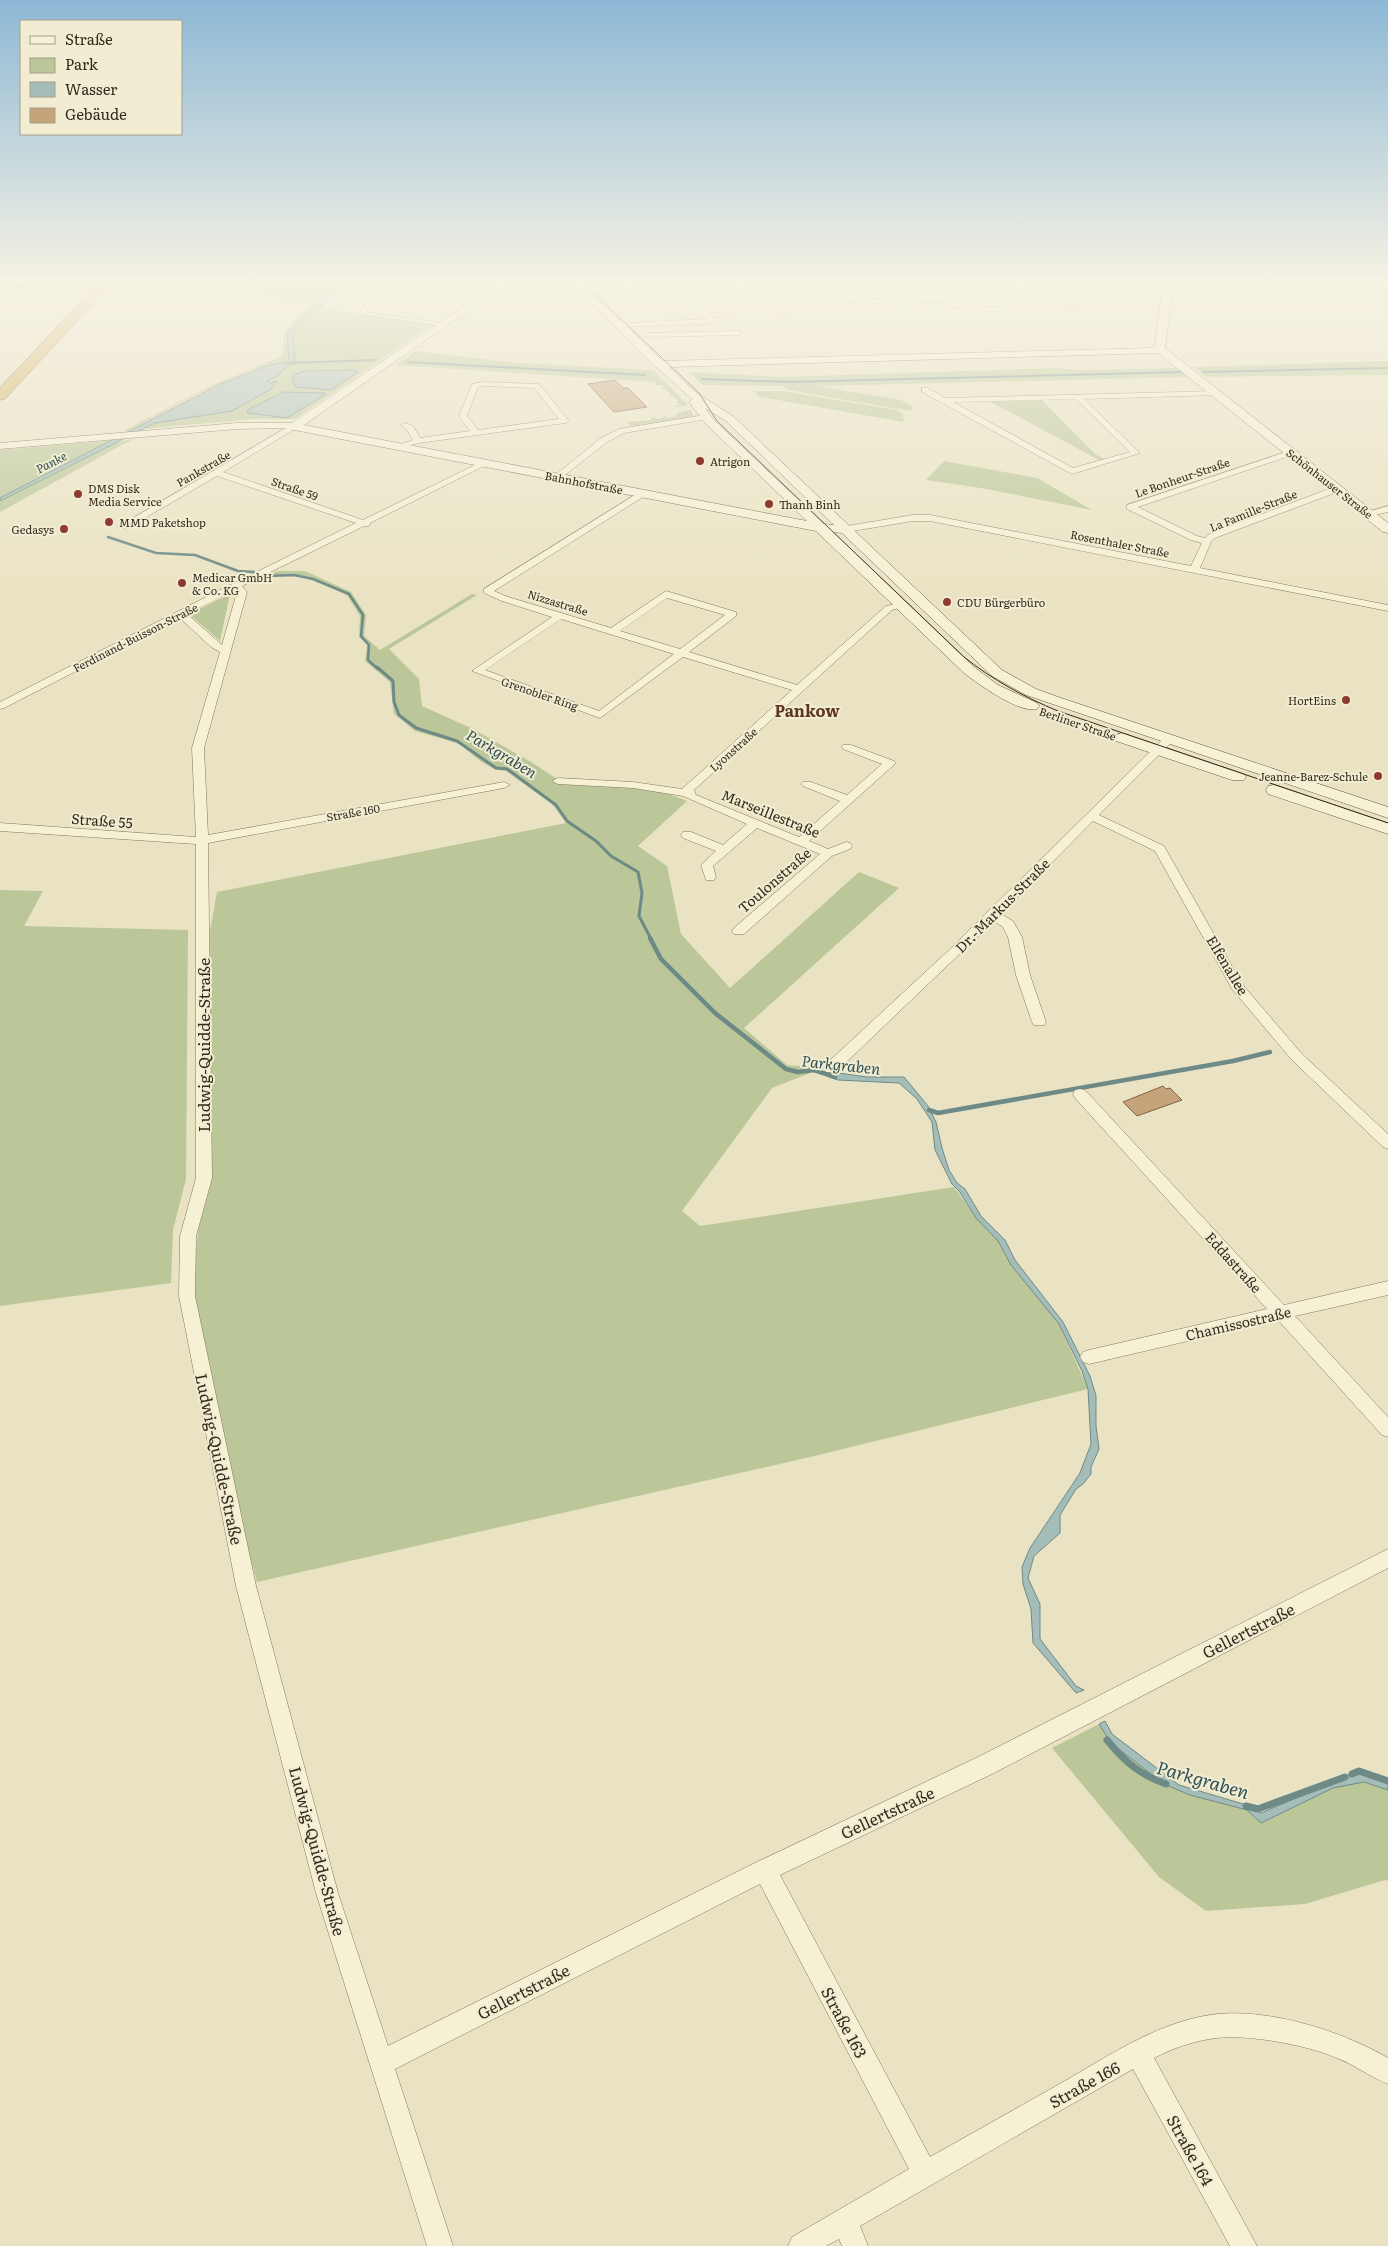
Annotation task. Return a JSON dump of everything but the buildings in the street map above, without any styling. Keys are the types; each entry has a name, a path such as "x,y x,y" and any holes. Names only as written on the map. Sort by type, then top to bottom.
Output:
{"main road":[{"path":"294,427 351,388"},
{"path":"684,388 690,393"},
{"name":"Schönhauser Straße","path":"1210,388 1388,529"},
{"name":"Berliner Straße","path":"690,393 723,414 997,672 1032,692 1056,701 1388,813"},
{"name":"Berliner Straße","path":"690,393 705,417 969,670 994,688 1018,701 1157,751 1388,829"},
{"path":"705,417 723,414"},
{"name":"Bahnhofstraße","path":"0,446 248,425 294,427 820,528 847,529"},
{"path":"749,459 769,456"},
{"name":"Bahnhofstraße","path":"767,517 819,510 831,515"}],"street":[{"path":"473,388 463,416 476,434"},
{"path":"401,447 418,441 565,421 538,388"},
{"path":"925,390 1072,471 1136,453 1078,396"},
{"path":"943,400 1218,394"},
{"path":"557,477 604,440 622,431 705,417"},
{"path":"404,426 410,428 418,441"},
{"name":"Pankstraße","path":"123,526 294,427"},
{"name":"Le Bonheur-Straße","path":"1207,541 1194,538 1130,507 1292,452"},
{"name":"Ferdinand-Buisson-Straße","path":"0,706 486,463"},
{"name":"Straße 59","path":"217,473 366,524"},
{"name":"La Famille-Straße","path":"1194,570 1207,541 1212,536 1337,489"},
{"name":"Nizzastraße","path":"643,493 487,592 800,689"},
{"path":"1368,513 1388,509"},
{"name":"Rosenthaler Straße","path":"847,529 913,518 930,518 1388,608"},
{"name":"Ludwig-Quidde-Straße","path":"237,586 242,592 198,748 202,840 204,1178 201,1195 190,1225 185,1262 187,1296 246,1586 327,1893 383,2062 440,2246"},
{"path":"613,631 666,594 732,614 682,652"},
{"name":"Lyonstraße","path":"687,793 688,789 889,608 901,606"},
{"path":"181,614 215,645 226,650"},
{"name":"Grenobler Ring","path":"561,616 477,671 600,715 682,652"},
{"name":"Dr.-Markus-Straße","path":"831,1068 993,915 1169,739"},
{"path":"800,841 890,763 847,747"},
{"path":"558,781 633,785 687,793"},
{"path":"807,784 849,800"},
{"name":"Straße 160","path":"202,840 504,785"},
{"name":"Marseillestraße","path":"687,793 692,797 828,852 846,846"},
{"name":"Elfenallee","path":"1092,816 1160,848 1237,986 1297,1056 1388,1143"},
{"path":"710,878 707,865 756,823"},
{"name":"Straße 55","path":"0,827 188,841 202,840"},
{"path":"687,835 724,850"},
{"name":"Toulonstraße","path":"739,931 828,852"},
{"path":"993,915 1008,924 1015,937 1023,975 1039,1022"},
{"name":"Eddastraße","path":"1080,1094 1388,1429"},
{"name":"Chamissostraße","path":"1089,1357 1388,1288"},
{"name":"Gellertstraße","path":"383,2062 765,1870 984,1766 1388,1558"},
{"name":"Straße 163","path":"765,1870 925,2173"},
{"name":"Straße 166","path":"800,2246 925,2173 1138,2054 1178,2036 1217,2026 1268,2028 1319,2038 1363,2056 1388,2072"},
{"name":"Straße 164","path":"1138,2054 1244,2246"},
{"path":"844,2221 855,2246"}],"green space":[{"path":"207,388 210,388 129,430 123,431"},
{"path":"340,388 295,419 254,419 142,429 159,422 232,411 271,389","holes":["283,392 326,394 288,418"]},
{"path":"671,388 688,405 676,407 681,404 675,403 678,401 673,396 668,397 671,395 665,389 660,389"},
{"path":"785,388 829,388 901,400 914,408 910,411 788,390"},
{"path":"754,391 783,391 896,410 903,414 904,422 760,397"},
{"path":"1041,399 1095,454 1107,460 1101,461 987,400"},
{"path":"691,410 693,416 631,426 628,422 652,420 651,418 654,417 656,419 664,418 663,416 668,418 676,416 677,413"},
{"path":"133,439 0,512 0,501 113,443"},
{"path":"109,441 0,498 0,450"},
{"path":"944,461 1037,478 1092,510 981,488 926,480"},
{"path":"277,571 305,571 351,592 366,615 364,636 380,650 472,594 477,595 389,649 419,679 422,706 473,729 557,779 642,789 669,794 687,801 638,846 667,866 681,934 730,988 859,872 899,888 744,1028 787,1065 823,1068 772,1088 682,1211 700,1226 954,1187 976,1218 998,1241 1011,1265 1059,1324 1088,1389 806,1458 257,1582 237,1510 192,1295 198,1231 212,1178 210,931 217,892 566,823 552,804 506,771 494,769 480,761 460,744 415,731 394,714 390,682 365,661 367,645 359,637 360,616 347,595 311,579 293,576 264,577"},
{"path":"230,594 220,641 189,614"},
{"path":"0,890 43,891 24,926 188,930 186,1179 173,1230 171,1283 0,1306"},
{"path":"1099,1724 1111,1743 1190,1795 1247,1810 1261,1823 1333,1788 1364,1782 1388,1790 1388,1881 1385,1880 1305,1904 1206,1911 1159,1877 1052,1748"}],"water":[{"path":"213,388 272,388 232,411 155,423 0,501 0,498"},
{"path":"305,388 334,388 331,390"},
{"path":"283,392 326,394 287,418 248,413 247,410"},
{"path":"832,1072 867,1077 904,1077 928,1106 936,1122 949,1170 957,1183 965,1189 981,1216 1005,1240 1015,1260 1063,1322 1090,1376 1096,1396 1096,1426 1099,1449 1091,1467 1091,1474 1076,1489 1060,1515 1060,1533 1034,1556 1028,1578 1040,1604 1040,1639 1076,1686 1084,1690 1076,1693 1033,1643 1031,1609 1023,1584 1022,1567 1030,1548 1080,1473 1091,1444 1088,1389 1082,1371 1059,1324 1011,1265 998,1241 976,1218 959,1191 952,1184 935,1150 932,1122 917,1099 899,1083 838,1080 829,1077"},
{"path":"1105,1721 1112,1734 1179,1785 1250,1806 1261,1813 1356,1772 1388,1781 1388,1790 1364,1782 1333,1788 1261,1823 1247,1810 1190,1795 1164,1784 1111,1743 1099,1724"}],"waterway":[{"name":"Parkgraben","path":"108,537 156,553 195,555 238,571 254,572"},
{"name":"Parkgraben","path":"265,576 294,575 313,579 349,594 363,615 361,636 369,645 368,660 378,669"},
{"name":"Parkgraben","path":"377,667 393,681 394,702 399,715 416,728 457,741 496,768 507,769 556,805 567,821 596,841 611,856 638,872 642,893 639,916 651,939"},
{"name":"Parkgraben","path":"650,938 661,959 715,1013 786,1069 798,1072 814,1070 835,1077"},
{"path":"929,1110 938,1113 1233,1061 1270,1052"},
{"name":"Parkgraben","path":"1107,1740 1140,1772 1166,1784"},
{"name":"Parkgraben","path":"1352,1774 1359,1771 1388,1781"},
{"name":"Parkgraben","path":"1246,1806 1258,1809 1345,1777"}],"tram line":[{"path":"694,388 717,421 964,657 998,681 1058,711 1388,823"}],"place":[{"name":"Atrigon","path":"700,461"},
{"name":"DMS Disk Media Service","path":"78,494"},
{"name":"Thanh Binh","path":"769,504"},
{"name":"MMD Paketshop","path":"109,522"},
{"name":"Gedasys","path":"64,529"},
{"name":"Medicar GmbH & Co. KG","path":"182,583"},
{"name":"CDU Bürgerbüro","path":"947,602"},
{"name":"HortEins","path":"1346,700"},
{"name":"Jeanne-Barez-Schule","path":"1378,776"}],"district":[{"name":"Pankow","path":"807,710"}],"water label":[{"name":"Panke","path":"51,462"}]}
